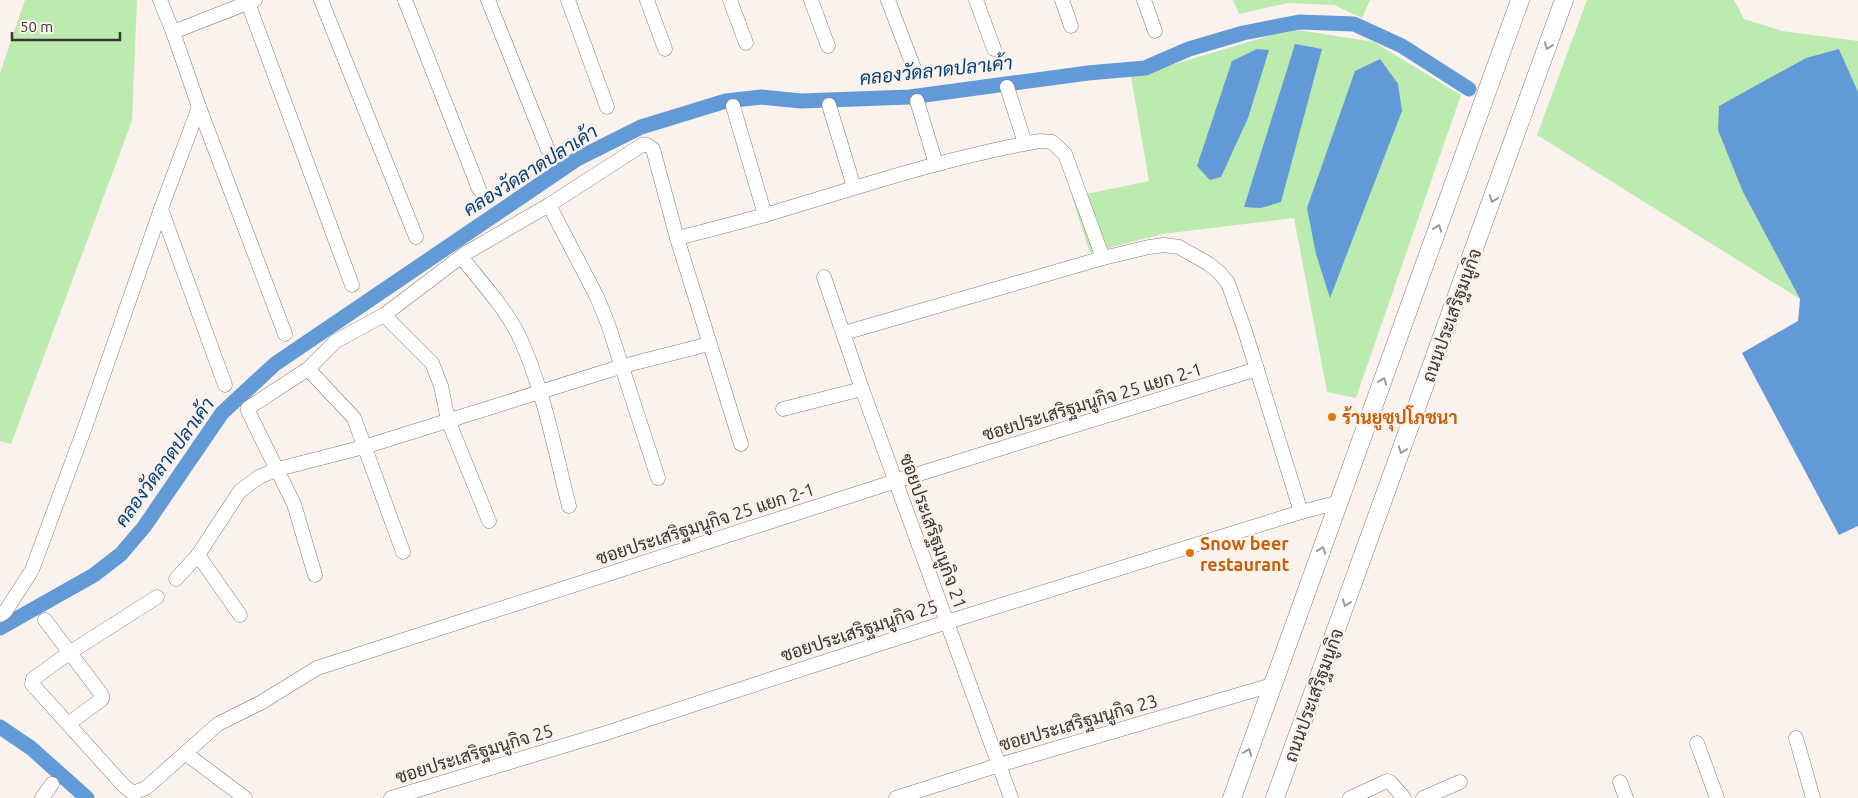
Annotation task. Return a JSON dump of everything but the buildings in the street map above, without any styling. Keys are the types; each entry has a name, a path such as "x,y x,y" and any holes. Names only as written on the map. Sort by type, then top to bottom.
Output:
{"main road":[{"path":"1232,798 1520,0"},
{"name":"ถนนประเสริฐมนูกิจ","path":"1275,798 1564,0"}],"street":[{"path":"160,0 285,334"},
{"path":"321,0 416,237"},
{"path":"405,0 480,189"},
{"path":"488,0 548,150"},
{"path":"568,0 606,107"},
{"path":"647,0 665,49"},
{"path":"730,0 746,42"},
{"path":"888,0 915,71"},
{"path":"976,0 994,49"},
{"path":"1062,0 1072,26"},
{"path":"1144,0 1155,31"},
{"path":"172,32 250,1 352,285"},
{"path":"815,1 828,46"},
{"path":"1007,87 1025,143"},
{"path":"917,101 936,164"},
{"path":"829,104 854,187"},
{"path":"733,106 765,215"},
{"path":"0,615 5,612 32,570 199,107"},
{"path":"677,238 765,215 936,164 1040,141 1052,142 1065,154 1103,258"},
{"path":"315,575 294,504 248,408 308,370 336,340 384,315 462,258 466,253 549,205 642,144 653,149 677,238 741,444"},
{"path":"549,205 597,297 623,366 658,478"},
{"path":"161,209 225,385"},
{"path":"844,333 1103,258 1149,247 1164,245 1179,247 1210,264 1228,283 1245,331 1301,512"},
{"path":"462,258 504,312 520,338 540,392 569,506"},
{"name":"ซอยประเสริฐมนูกิจ 21","path":"824,277 862,389 1011,798"},
{"path":"384,315 432,363 442,386 448,420 489,521"},
{"path":"176,579 198,554 240,491 259,477 278,469 364,447 623,366 709,344"},
{"name":"ซอยประเสริฐมนูกิจ 25 แยก 2-1","path":"68,724 124,786 133,793 146,788 218,724 262,702 317,668 896,481 1257,369"},
{"path":"308,370 354,418 403,552"},
{"path":"783,409 862,389"},
{"name":"ซอยประเสริฐมนูกิจ 25","path":"391,798 616,729 947,622 1301,512 1340,502"},
{"path":"198,554 240,615"},
{"path":"45,620 69,653 102,697 68,724 32,684 33,679 69,653 157,597"},
{"name":"ซอยประเสริฐมนูกิจ 23","path":"896,798 999,765 1272,685"},
{"path":"1796,738 1814,798"},
{"path":"1697,743 1717,798"},
{"path":"185,753 245,798"},
{"path":"1350,798 1387,781 1404,798"},
{"path":"1423,798 1460,782"},
{"path":"1620,782 1626,798"},
{"path":"42,798 52,784"}],"green space":[{"path":"25,0 137,0 132,121 11,444 0,441 0,73"},
{"path":"1233,0 1370,0 1362,18 1334,5 1288,3 1239,14"},
{"path":"1587,0 1734,0 1744,19 1782,31 1858,41 1858,92 1839,49 1743,192 1800,299 1537,135"},
{"path":"1292,29 1374,42 1461,95 1356,398 1327,392 1294,218 1162,234 1090,253 1072,197 1149,181 1131,77"}],"water":[{"path":"1295,44 1322,49 1281,202 1261,208 1244,207"},
{"path":"1257,49 1269,50 1248,118 1221,177 1210,180 1197,166 1232,61"},
{"path":"1839,49 1858,92 1858,526 1839,535 1742,353 1798,321 1800,299 1743,192 1718,130 1719,106 1806,58"},
{"path":"1380,59 1398,84 1402,111 1330,298 1316,254 1307,208 1355,71"}],"waterway":[{"name":"คลองวัดลาดปลาเค้า","path":"0,628 94,575 121,554 144,527 222,413 275,364 577,159 641,127 726,101 761,97 801,101 910,97 1088,73 1145,68 1189,49 1243,33 1299,22 1354,24 1402,46 1469,89"},
{"path":"0,727 31,748 87,798"}],"place":[{"name":"ร้านยูซุปโภชนา","path":"1332,417"},
{"name":"Snow beer restaurant","path":"1190,553"}]}
